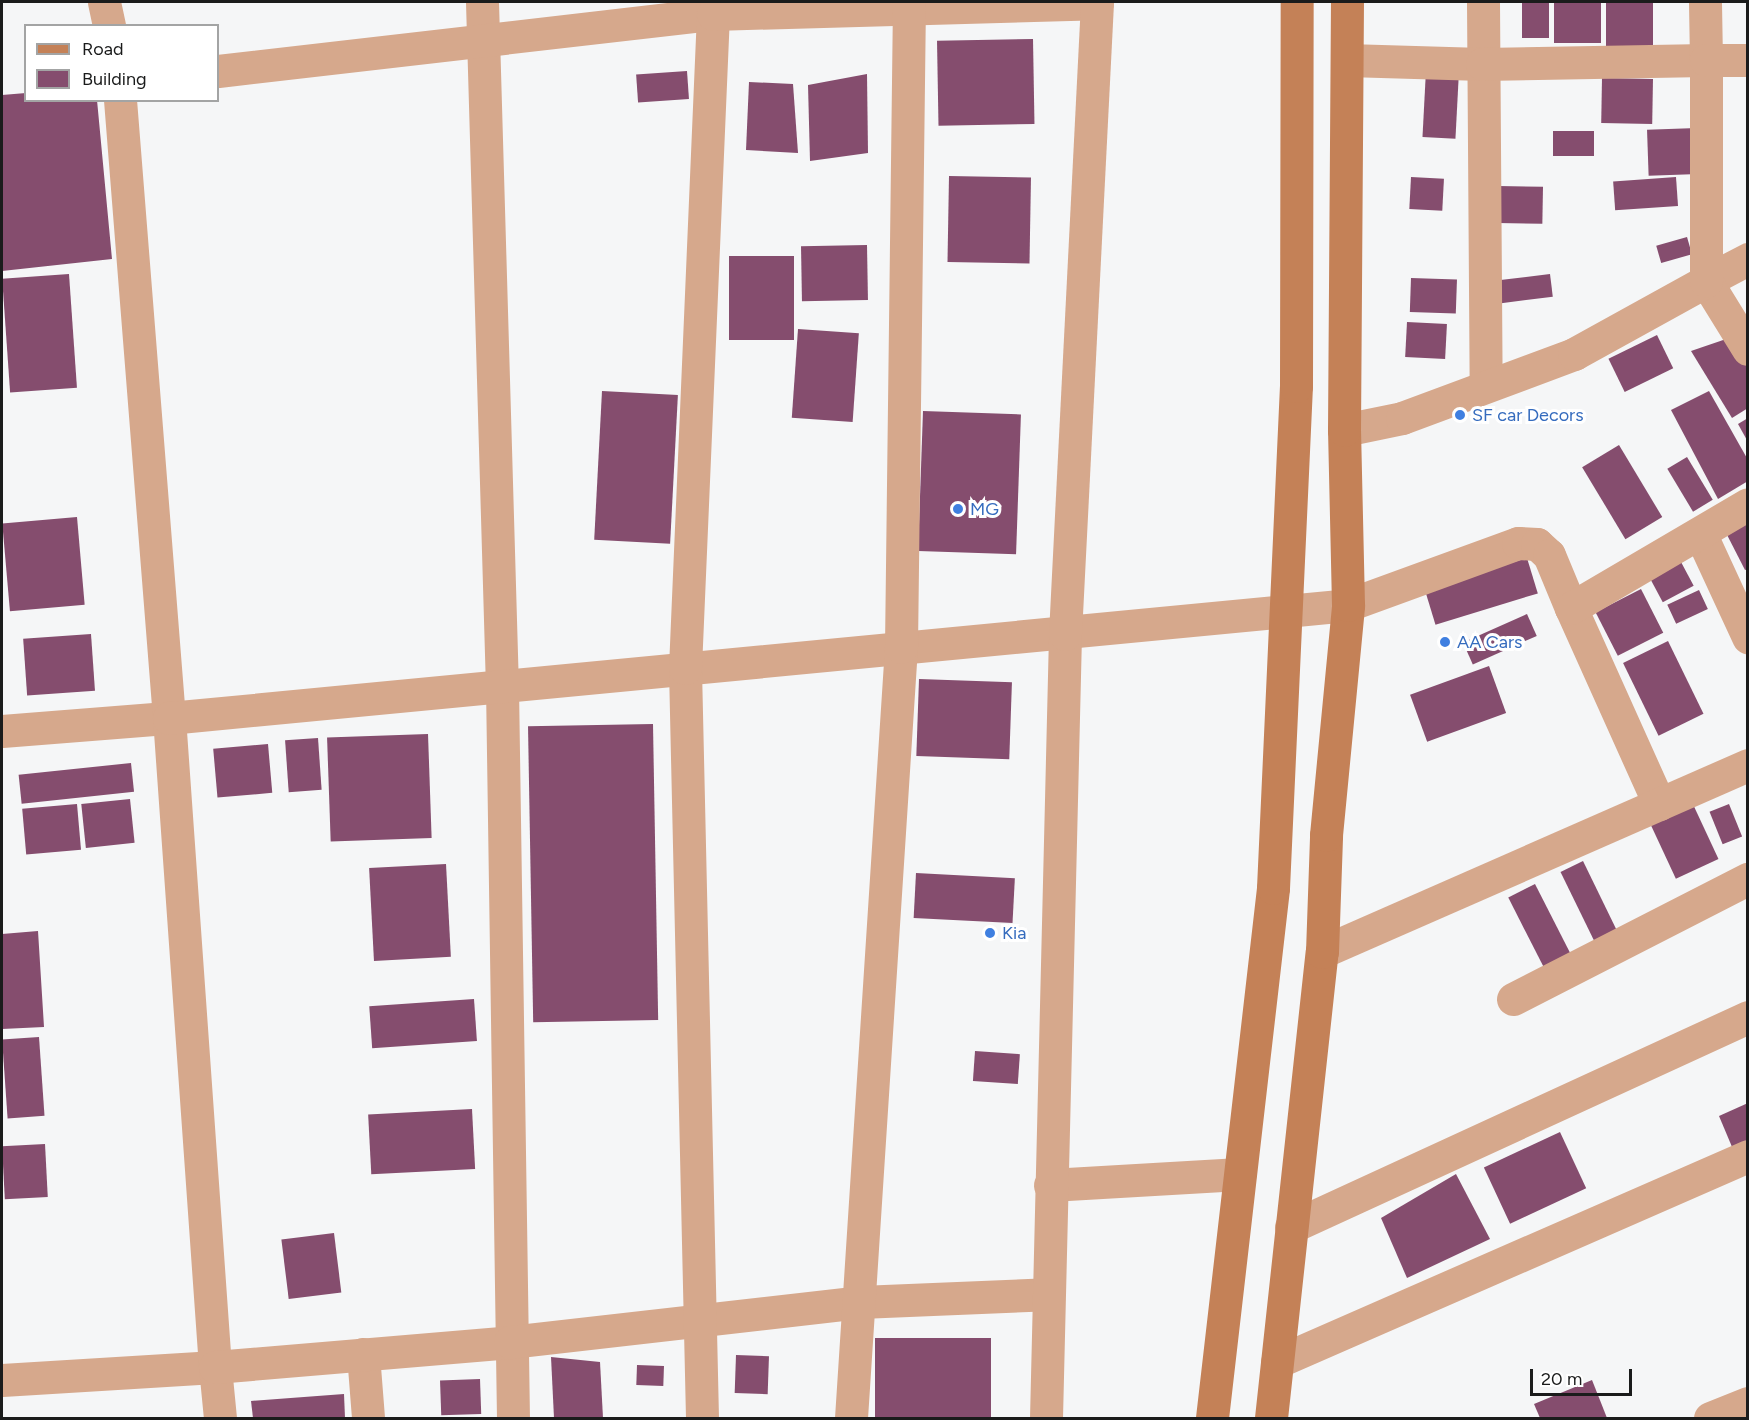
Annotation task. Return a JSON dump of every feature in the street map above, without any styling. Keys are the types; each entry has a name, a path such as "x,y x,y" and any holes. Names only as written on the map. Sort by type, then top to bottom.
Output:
{"main road":[{"path":"1212,1419 1273,888 1296,386 1297,2"},
{"path":"1270,1419 1322,952 1326,835 1348,605 1344,430 1347,2"}],"street":[{"path":"104,2 108,24"},
{"path":"482,2 502,686 510,1342 513,1419"},
{"path":"219,71 484,42 712,8 1097,2 1065,634 1047,1294 1046,1419"},
{"path":"1483,2 1486,387"},
{"path":"1705,2 1706,281 1748,349"},
{"path":"851,1419 901,647 909,5"},
{"path":"702,1419 685,668 712,8"},
{"path":"1347,60 1482,64 1748,60"},
{"path":"120,102 169,718 220,1419"},
{"path":"1344,430 1402,418 1574,354 1748,259"},
{"path":"1571,608 1748,504"},
{"path":"1700,533 1748,637"},
{"path":"2,731 169,718 901,647 1065,634 1348,605 1518,543 1537,544 1549,555 1659,804"},
{"path":"1322,952 1748,765"},
{"path":"1514,999 1748,879"},
{"path":"1291,1227 1748,1017"},
{"path":"1277,1362 1748,1156"},
{"path":"1050,1185 1240,1174"},
{"path":"2,1380 215,1367 510,1342 701,1323 860,1302 1047,1294"},
{"path":"363,1354 368,1419"},
{"path":"1710,1419 1748,1403"}],"building":[{"path":"1522,2 1549,2 1549,38 1522,38"},
{"path":"1554,2 1601,2 1601,43 1554,43"},
{"path":"1606,2 1653,2 1653,47 1606,47"},
{"path":"1033,39 1034,124 938,126 937,41"},
{"path":"1426,70 1459,72 1455,139 1422,137"},
{"path":"687,71 689,99 638,102 636,75"},
{"path":"867,74 868,153 810,161 808,85"},
{"path":"1602,78 1653,79 1652,124 1601,123"},
{"path":"749,82 793,84 798,153 746,150"},
{"path":"24,93 24,102 97,102 112,259 2,271 2,95"},
{"path":"1697,128 1699,174 1649,176 1647,130"},
{"path":"1553,131 1594,131 1594,156 1553,156"},
{"path":"949,176 1031,177 1029,263 947,262"},
{"path":"1411,177 1444,179 1442,211 1409,209"},
{"path":"1676,177 1678,206 1615,210 1613,181"},
{"path":"1498,186 1543,187 1542,224 1497,223"},
{"path":"1687,237 1692,254 1661,263 1656,246"},
{"path":"867,245 868,300 802,301 801,246"},
{"path":"729,256 794,256 794,340 729,340"},
{"path":"69,274 77,388 10,392 2,279"},
{"path":"1550,274 1553,297 1501,303 1498,280"},
{"path":"1411,278 1457,280 1456,314 1410,312"},
{"path":"1407,322 1447,324 1445,359 1405,357"},
{"path":"798,329 859,333 853,422 792,418"},
{"path":"1657,335 1673,368 1625,392 1608,359"},
{"path":"1732,337 1748,364 1748,408 1732,418 1691,351"},
{"path":"602,391 678,395 670,544 594,540"},
{"path":"1709,391 1748,460 1748,481 1718,499 1671,410"},
{"path":"923,411 1021,414 1016,554 918,551"},
{"path":"1748,418 1748,442 1738,424"},
{"path":"1619,445 1662,517 1625,539 1582,467"},
{"path":"1687,457 1713,500 1693,512 1667,469"},
{"path":"1748,515 1748,569 1745,570 1723,527"},
{"path":"77,517 85,605 10,611 2,524"},
{"path":"1527,558 1538,593 1435,625 1425,589"},
{"path":"1681,562 1694,586 1663,602 1650,578"},
{"path":"1641,589 1663,633 1618,656 1596,612"},
{"path":"1699,590 1708,609 1676,624 1667,605"},
{"path":"1527,614 1537,636 1473,664 1463,642"},
{"path":"91,634 95,691 27,696 23,639"},
{"path":"1668,641 1704,714 1659,736 1623,663"},
{"path":"1489,666 1506,713 1427,742 1410,695"},
{"path":"919,679 1012,682 1009,759 916,756"},
{"path":"653,724 658,1020 533,1022 528,726"},
{"path":"428,734 432,838 331,841 327,738"},
{"path":"318,738 322,790 289,792 285,740"},
{"path":"268,744 272,793 217,798 213,749"},
{"path":"131,763 134,792 22,804 19,775"},
{"path":"130,799 135,843 86,848 81,804"},
{"path":"1691,800 1718,859 1676,879 1648,820"},
{"path":"77,804 81,850 26,855 22,809"},
{"path":"1729,804 1742,836 1723,844 1710,812"},
{"path":"1583,861 1620,937 1598,948 1561,872"},
{"path":"446,864 451,957 374,961 369,868"},
{"path":"916,873 1015,878 1013,923 914,918"},
{"path":"1535,884 1574,960 1547,973 1508,898"},
{"path":"38,931 44,1027 2,1029 2,934"},
{"path":"474,999 477,1041 372,1048 369,1006"},
{"path":"39,1037 45,1116 8,1118 2,1040"},
{"path":"975,1051 1020,1054 1018,1084 973,1081"},
{"path":"1748,1103 1748,1148 1735,1154 1719,1116"},
{"path":"472,1109 475,1169 371,1174 368,1114"},
{"path":"1560,1132 1586,1188 1510,1224 1484,1167"},
{"path":"45,1144 48,1197 5,1199 2,1146"},
{"path":"1456,1174 1490,1239 1407,1278 1381,1218"},
{"path":"334,1233 341,1293 289,1299 281,1239"},
{"path":"875,1338 991,1338 991,1418 875,1418"},
{"path":"736,1355 769,1356 768,1394 735,1393"},
{"path":"551,1357 600,1362 603,1418 554,1418"},
{"path":"637,1365 664,1366 663,1386 636,1385"},
{"path":"480,1379 481,1414 441,1415 440,1380"},
{"path":"1592,1380 1607,1418 1540,1418 1534,1404"},
{"path":"344,1394 345,1418 253,1418 251,1401"}],"place":[{"name":"SF car Decors","path":"1460,415"},
{"name":"MG","path":"958,509"},
{"name":"AA Cars","path":"1445,642"},
{"name":"Kia","path":"990,933"}]}
